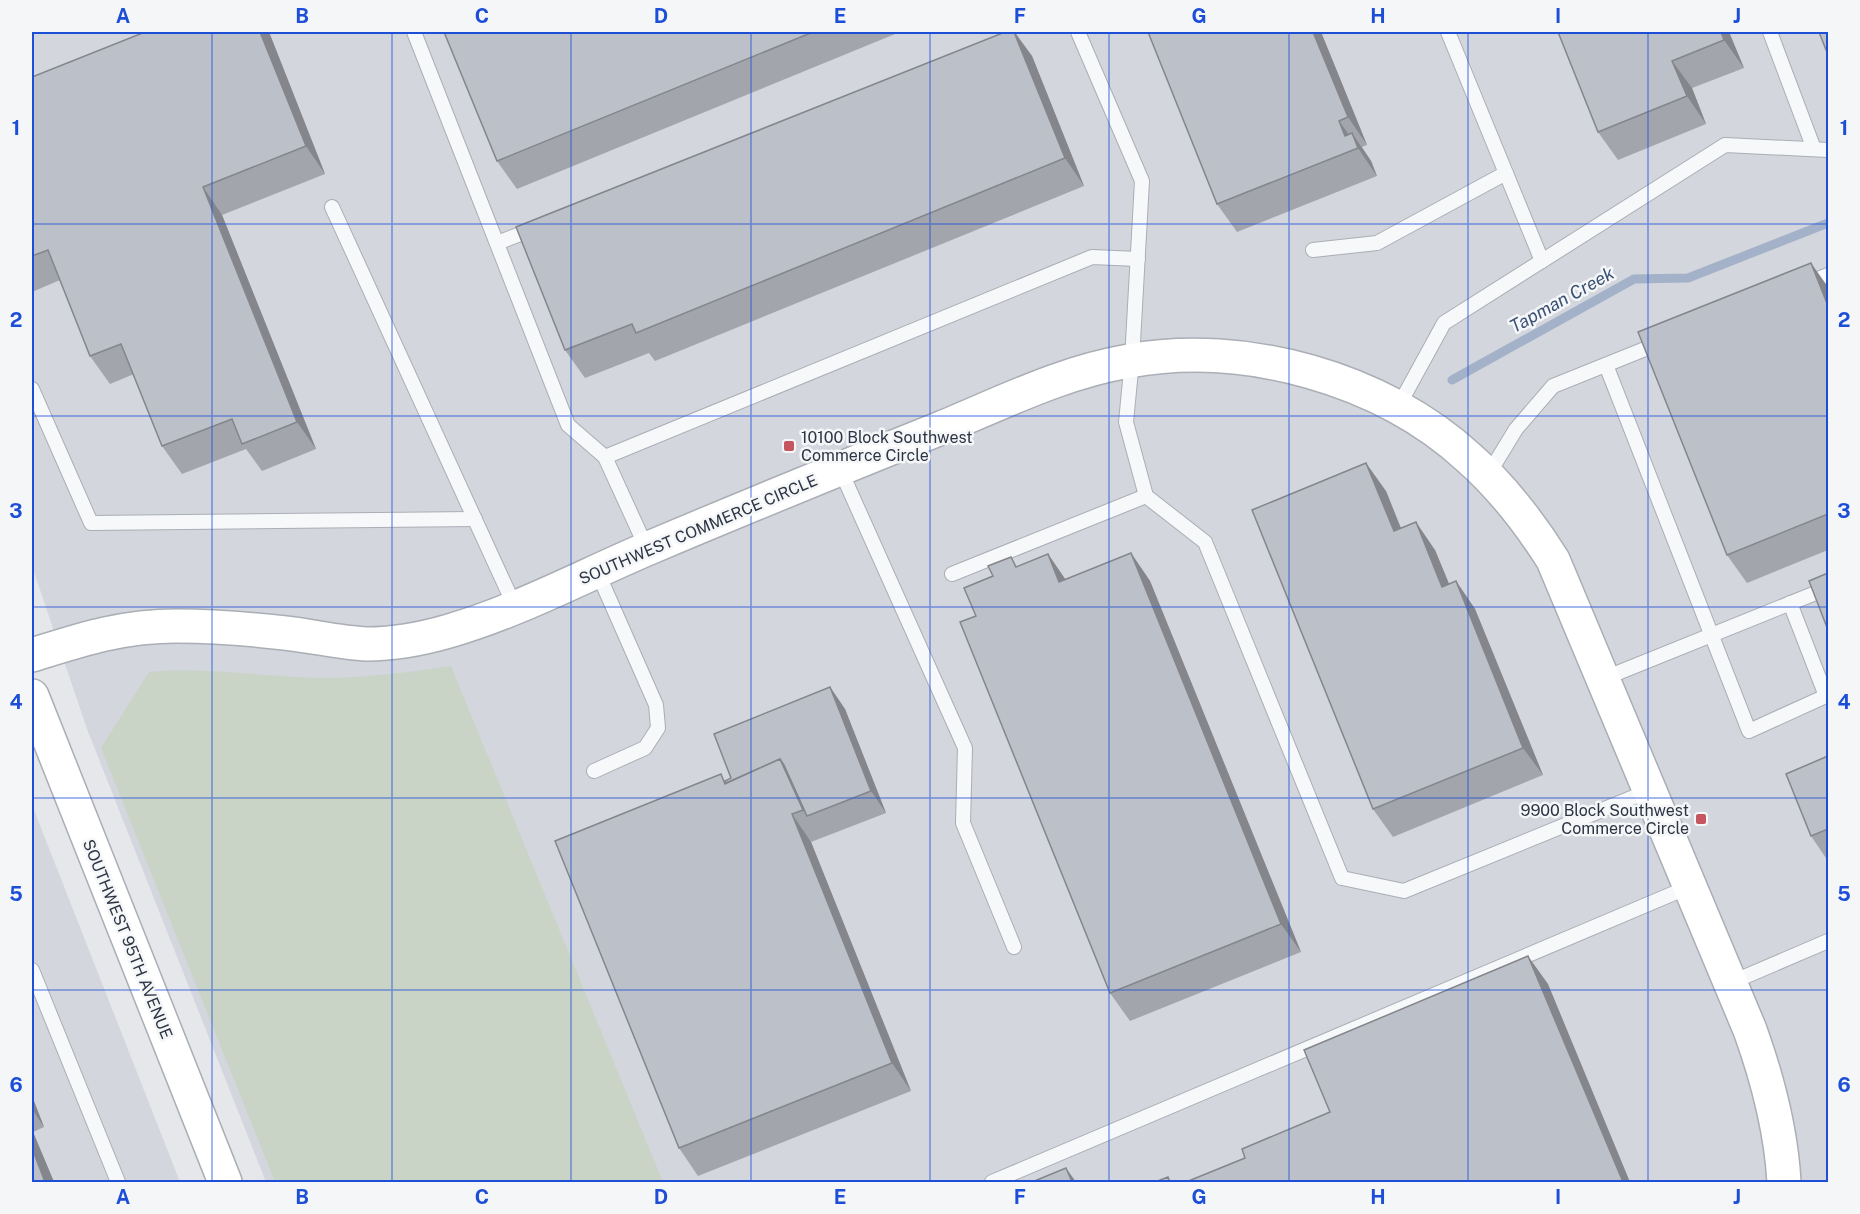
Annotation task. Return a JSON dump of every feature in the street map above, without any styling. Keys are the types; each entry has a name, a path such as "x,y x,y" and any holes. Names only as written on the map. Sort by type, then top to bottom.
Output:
{"street":[{"name":"SOUTHWEST COMMERCE CIRCLE","path":"32,655 101,633 176,626 282,632 369,644 448,631 515,607 646,549 1066,377 1132,360 1187,355 1236,357 1286,365 1350,385 1398,407 1465,454 1488,475 1526,518 1554,560 1691,886 1766,1073 1779,1125 1784,1182"},
{"name":"SOUTHWEST 95TH AVENUE","path":"32,696 225,1182"}],"lane":[{"path":"414,32 568,425 604,456 646,549"},
{"path":"1078,32 1142,181 1132,360 1126,422 1146,496 1205,542 1342,878 1404,891 1651,790"},
{"path":"1448,32 1542,261"},
{"path":"1770,32 1814,149"},
{"path":"1398,407 1444,323 1725,145 1828,150"},
{"path":"1314,250 1377,243 1506,173"},
{"path":"333,207 515,607"},
{"path":"497,243 552,221"},
{"path":"604,456 1092,257 1138,259"},
{"path":"1797,288 1828,275"},
{"path":"1488,475 1516,429 1552,386 1669,339"},
{"path":"1606,365 1710,636 1749,730 1826,696 1790,603"},
{"path":"32,389 91,524 475,519"},
{"path":"840,469 965,748 963,824 1014,947"},
{"path":"952,574 1146,496"},
{"path":"594,771 645,748 658,728 656,705 597,571"},
{"path":"1605,678 1828,588"},
{"path":"992,1182 1691,886"},
{"path":"1731,983 1828,941"},
{"path":"32,970 118,1182"}],"shaded area":[{"path":"32,32 1828,32 1828,1182 266,1182 87,729 32,566"},
{"path":"32,805 180,1182 32,1182"}],"green space":[{"path":"451,666 663,1182 275,1182 101,748 149,672 193,671 339,678"}],"building":[{"path":"145,32 260,32 306,146 203,187 297,422 242,444 232,419 162,446 121,344 90,356 48,250 32,256 32,77"},
{"path":"444,32 813,32 497,161"},
{"path":"1005,32 1014,32 1065,158 636,333 632,324 565,350 516,227"},
{"path":"1148,32 1313,32 1348,117 1339,121 1345,136 1352,133 1358,148 1217,204"},
{"path":"1558,32 1721,32 1724,40 1672,61 1687,96 1598,132"},
{"path":"1819,32 1828,32 1828,55"},
{"path":"1811,263 1828,306 1828,514 1727,555 1638,332"},
{"path":"1366,463 1394,531 1416,522 1442,587 1456,581 1523,748 1373,809 1252,510"},
{"path":"1131,553 1281,924 1110,993 960,622 976,616 964,588 993,576 988,566 1011,557 1016,567 1048,554 1059,582"},
{"path":"1828,573 1828,630 1809,581"},
{"path":"830,687 871,791 807,816 780,759 726,783 725,781 731,778 714,734"},
{"path":"1828,756 1828,829 1811,836 1786,774"},
{"path":"780,759 803,810 792,814 892,1063 679,1148 555,841 721,774 725,784"},
{"path":"1528,956 1623,1182 1186,1182 1245,1158 1242,1149 1330,1112 1304,1050"},
{"path":"32,1148 45,1182 32,1182"},
{"path":"1066,1168 1072,1182 1032,1182"},
{"path":"1168,1177 1170,1182 1155,1182"}],"waterway":[{"name":"Tapman Creek","path":"1452,380 1634,279 1688,278 1828,223"}],"place":[{"name":"10100 Block Southwest Commerce Circle","path":"789,446"},
{"name":"9900 Block Southwest Commerce Circle","path":"1701,819"}]}
